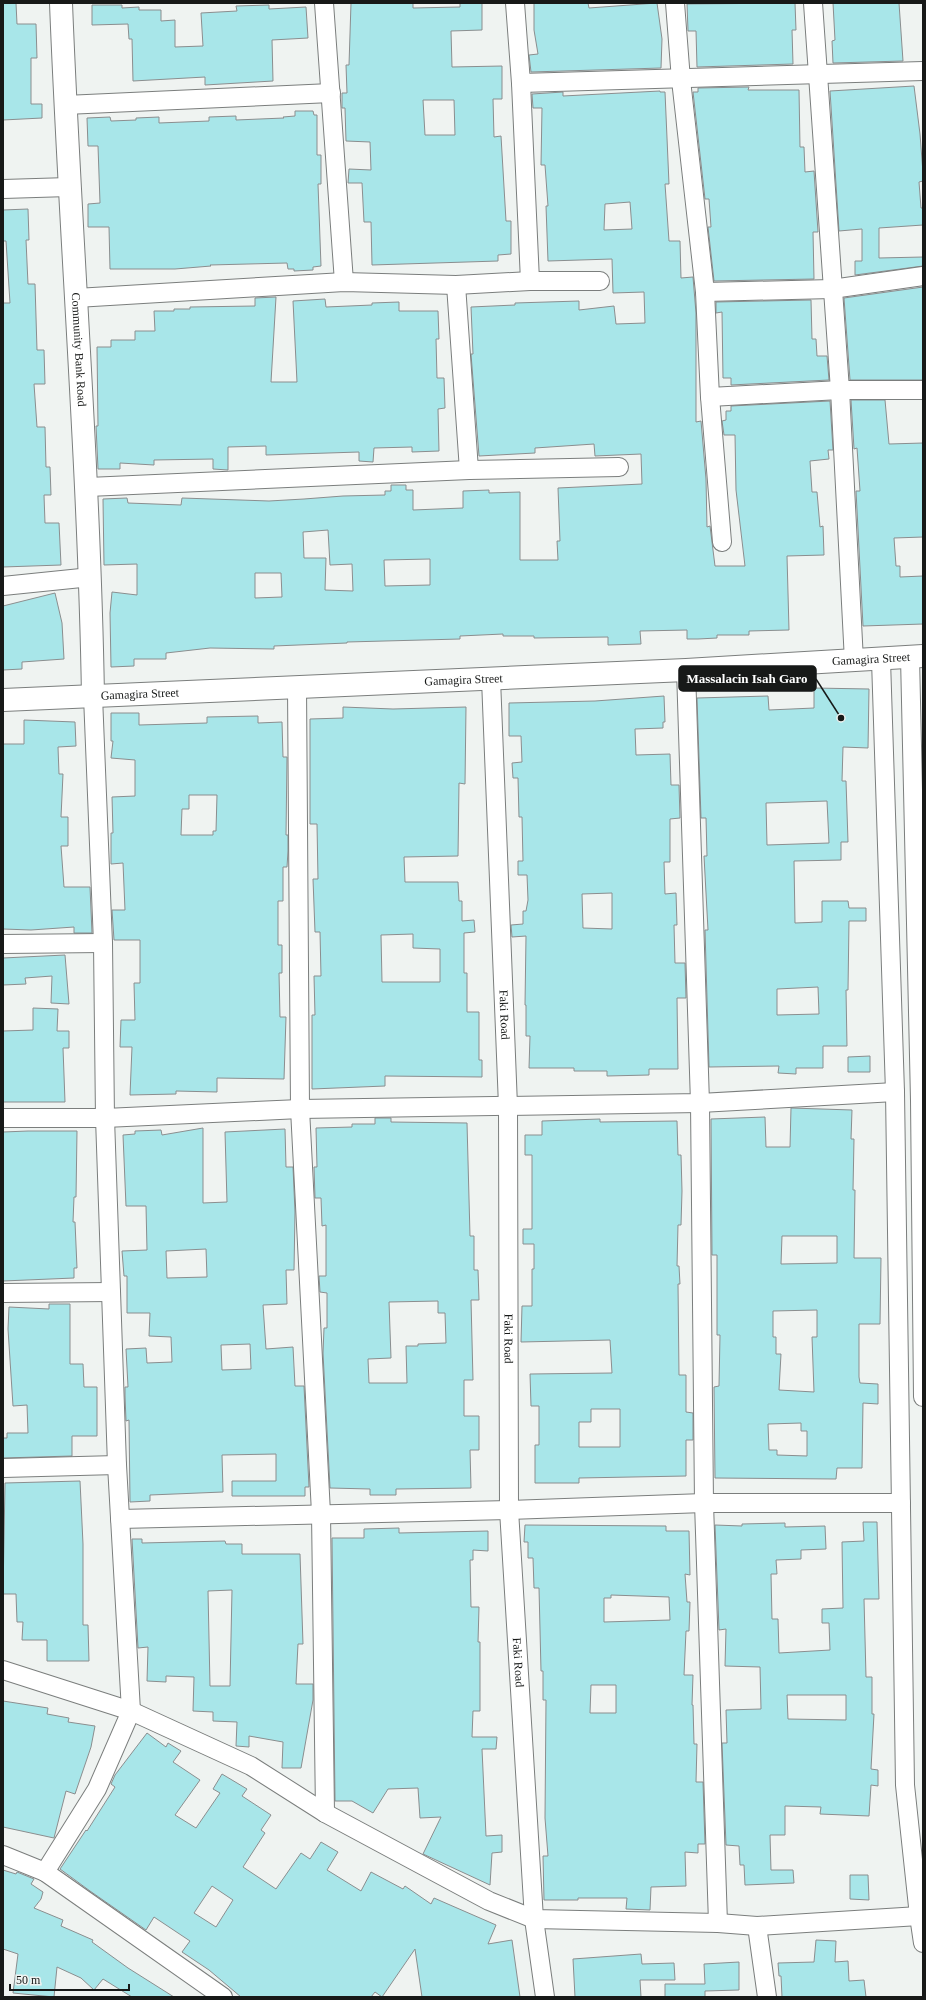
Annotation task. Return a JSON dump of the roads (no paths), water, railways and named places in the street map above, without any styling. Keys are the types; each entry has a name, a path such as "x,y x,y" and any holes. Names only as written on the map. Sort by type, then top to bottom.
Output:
{"street":[{"name":"Community Bank Road","path":"61,3 69,187 88,487 93,696"},
{"path":"324,3 344,282"},
{"path":"515,3 521,83 530,281"},
{"path":"675,3 681,80 705,292 710,397 722,542"},
{"path":"813,3 840,390 854,661"},
{"path":"521,83 681,80 923,71"},
{"path":"65,105 331,93"},
{"path":"3,189 69,187"},
{"path":"705,292 832,289 923,276"},
{"path":"76,298 344,282 456,285 530,281 600,281"},
{"path":"456,285 469,470"},
{"path":"710,397 840,390 923,390"},
{"path":"88,487 469,470 619,467"},
{"path":"3,586 91,577"},
{"path":"900,1398 923,1397 917,657"},
{"name":"Gamagira Street","path":"3,700 686,670 917,657"},
{"path":"881,660 895,1092 900,1398 900,1503 906,1785 923,1943"},
{"path":"686,670 700,1103 704,1503 718,1923"},
{"name":"Faki Road","path":"491,679 508,1106 509,1510 534,1919 545,1997"},
{"path":"297,686 300,1109 321,1513 324,1813"},
{"path":"45,1872 97,1789 131,1711 117,1465 105,1118 103,943 93,696"},
{"path":"3,944 103,943"},
{"path":"3,1118 105,1118 300,1109 700,1103 895,1092"},
{"path":"3,1293 111,1292"},
{"path":"3,1468 117,1465"},
{"path":"120,1519 321,1513 509,1510 704,1503 900,1503"},
{"path":"3,1670 131,1711 251,1766 324,1813 489,1901 534,1919 718,1923 757,1926 919,1916"},
{"path":"3,1855 45,1872 223,1997"},
{"path":"757,1926 767,1997"}],"place":[{"name":"Massalacin Isah Garo","path":"841,718"}]}
